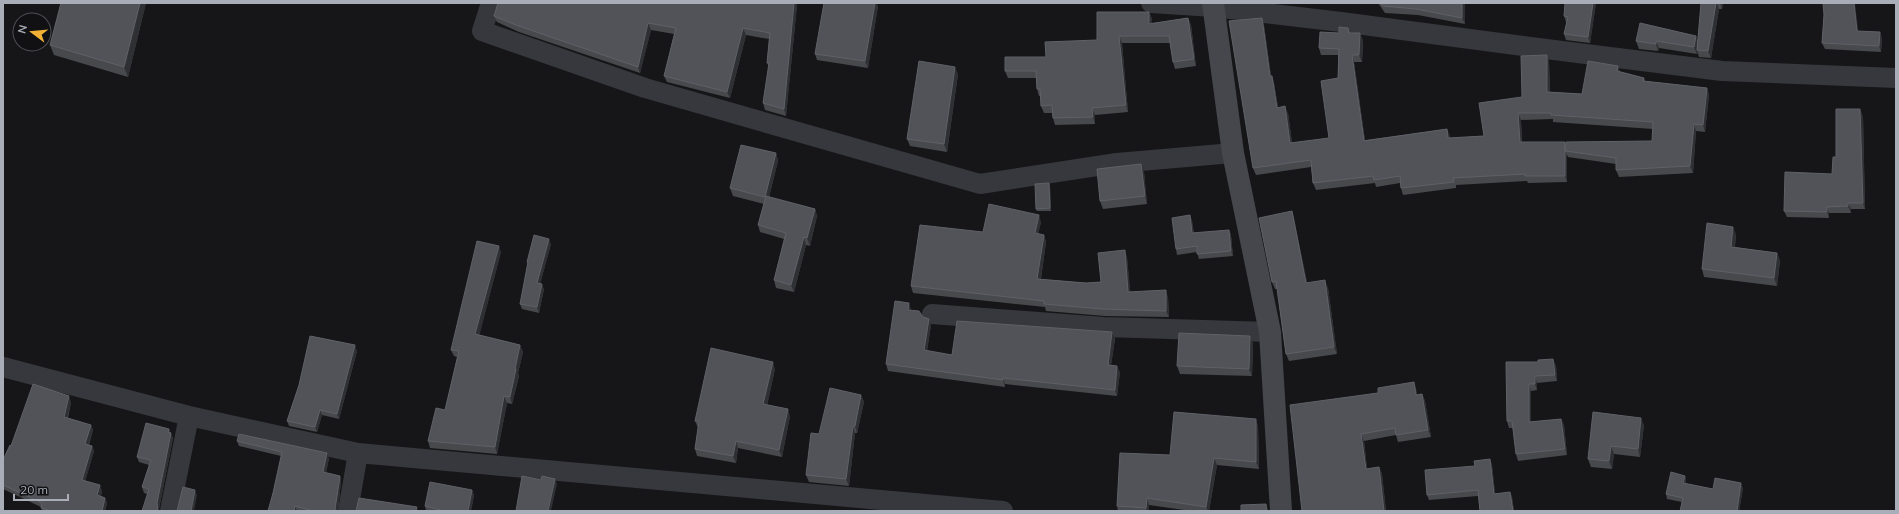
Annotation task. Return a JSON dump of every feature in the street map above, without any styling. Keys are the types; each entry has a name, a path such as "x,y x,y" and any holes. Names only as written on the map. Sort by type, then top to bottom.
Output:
{"street":[{"path":"491,3 482,31 645,88 980,184 1117,163 1233,153"},
{"path":"1151,3 1213,5 1722,71 1896,78"},
{"path":"1213,5 1233,153 1270,332 1281,511"},
{"path":"932,314 1104,327 1270,332"},
{"path":"3,367 189,416 358,453 1003,511"},
{"path":"170,511 189,416"},
{"path":"348,511 358,453"}],"building":[{"path":"61,3 140,3 124,67 52,46 52,37"},
{"path":"498,3 794,3 784,109 763,103 769,63 767,63 770,33 743,28 727,92 664,76 676,28 648,23 638,67 494,16"},
{"path":"824,3 875,3 865,61 815,54"},
{"path":"1380,3 1462,3 1462,18 1416,9 1383,6"},
{"path":"1565,3 1593,3 1588,37 1564,34 1568,17 1564,16"},
{"path":"1701,3 1716,3 1708,51 1697,50"},
{"path":"1823,3 1854,3 1857,31 1880,32 1879,46 1822,43 1824,15"},
{"path":"1097,12 1149,12 1149,24 1188,18 1194,59 1173,62 1169,36 1119,36 1126,105 1092,108 1093,117 1053,118 1052,105 1041,106 1040,89 1037,89 1036,71 1005,71 1005,57 1046,57 1045,42 1097,40"},
{"path":"1262,18 1270,76 1272,76 1277,108 1285,106 1290,143 1329,138 1321,81 1338,78 1339,49 1319,48 1320,32 1339,33 1339,27 1348,28 1349,33 1360,33 1359,55 1352,55 1364,141 1447,129 1448,138 1484,136 1479,103 1522,97 1521,56 1547,55 1547,92 1582,94 1588,61 1618,66 1617,71 1644,78 1643,81 1707,88 1703,125 1694,124 1690,166 1616,170 1616,158 1565,151 1565,176 1525,176 1525,174 1453,178 1454,182 1401,188 1400,176 1374,180 1373,176 1313,183 1311,160 1253,168 1229,21","holes":["1518,113 1551,113 1551,115 1653,122 1652,141 1566,142 1565,151 1565,142 1520,142"]},
{"path":"1640,23 1696,36 1694,47 1656,41 1656,44 1636,41"},
{"path":"919,61 955,67 944,144 907,139"},
{"path":"1836,109 1860,109 1863,203 1848,203 1848,206 1827,207 1827,212 1784,211 1785,172 1832,174 1833,157 1836,157"},
{"path":"741,145 776,153 765,197 730,188"},
{"path":"1141,164 1145,196 1100,201 1097,169"},
{"path":"1049,183 1050,208 1036,209 1035,184"},
{"path":"766,196 815,209 807,238 804,237 791,285 774,280 786,233 758,225"},
{"path":"989,204 1039,215 1035,233 1044,235 1037,279 1086,283 1101,282 1098,253 1125,250 1128,292 1166,290 1166,311 1102,309 1044,304 1044,301 911,286 920,225 983,232"},
{"path":"1292,211 1306,283 1325,280 1334,347 1286,354 1276,281 1272,282 1259,218"},
{"path":"1190,215 1192,233 1229,230 1231,251 1197,254 1197,246 1176,249 1172,218"},
{"path":"1707,223 1733,227 1731,247 1777,253 1774,278 1702,269"},
{"path":"534,235 549,239 537,283 542,284 537,307 520,304 527,262"},
{"path":"477,241 499,246 475,334 520,345 510,397 504,396 495,447 428,441 436,408 445,410 459,351 451,350"},
{"path":"895,301 909,303 908,310 919,311 923,317 929,319 924,350 952,355 957,321 1112,332 1108,365 1117,366 1115,390 1003,378 1003,380 886,364"},
{"path":"1179,333 1250,336 1249,369 1177,366"},
{"path":"310,336 355,345 337,414 320,410 315,427 287,421 299,385"},
{"path":"711,348 773,362 763,404 788,409 779,450 736,441 733,456 695,449 699,421 695,421"},
{"path":"1553,359 1555,375 1535,376 1535,384 1529,384 1529,422 1561,419 1565,449 1516,454 1512,421 1507,421 1506,362 1538,362 1538,360"},
{"path":"1414,382 1416,395 1422,394 1428,430 1396,435 1395,428 1361,434 1366,469 1379,467 1384,511 1302,511 1290,405 1378,393 1378,388"},
{"path":"33,384 69,396 64,417 91,425 85,444 92,446 82,480 100,485 97,495 105,498 102,511 52,511 41,508 42,503 3,485 3,460 10,445 11,446"},
{"path":"830,388 861,395 855,426 853,426 846,479 806,475 811,433 819,434"},
{"path":"1174,412 1256,419 1256,462 1214,458 1206,507 1147,498 1146,508 1117,506 1120,453 1170,455"},
{"path":"1593,412 1641,418 1638,449 1611,446 1609,461 1588,459"},
{"path":"146,423 169,429 168,432 171,433 157,503 158,511 142,511 149,489 142,487 151,460 137,457"},
{"path":"239,434 327,453 323,472 340,476 335,509 336,511 313,511 295,506 294,511 268,511 282,452 237,441"},
{"path":"1490,459 1494,494 1510,492 1513,511 1480,511 1478,490 1427,495 1425,470 1475,466 1474,461"},
{"path":"1671,472 1685,476 1683,483 1713,489 1715,478 1741,483 1737,511 1680,511 1683,498 1666,494"},
{"path":"522,476 541,480 542,476 555,479 548,511 516,511"},
{"path":"430,482 472,490 468,511 444,511 425,506"},
{"path":"183,487 195,490 191,511 177,511"},
{"path":"359,498 417,507 416,511 356,511"},
{"path":"1266,504 1267,511 1241,511 1241,505"}]}
